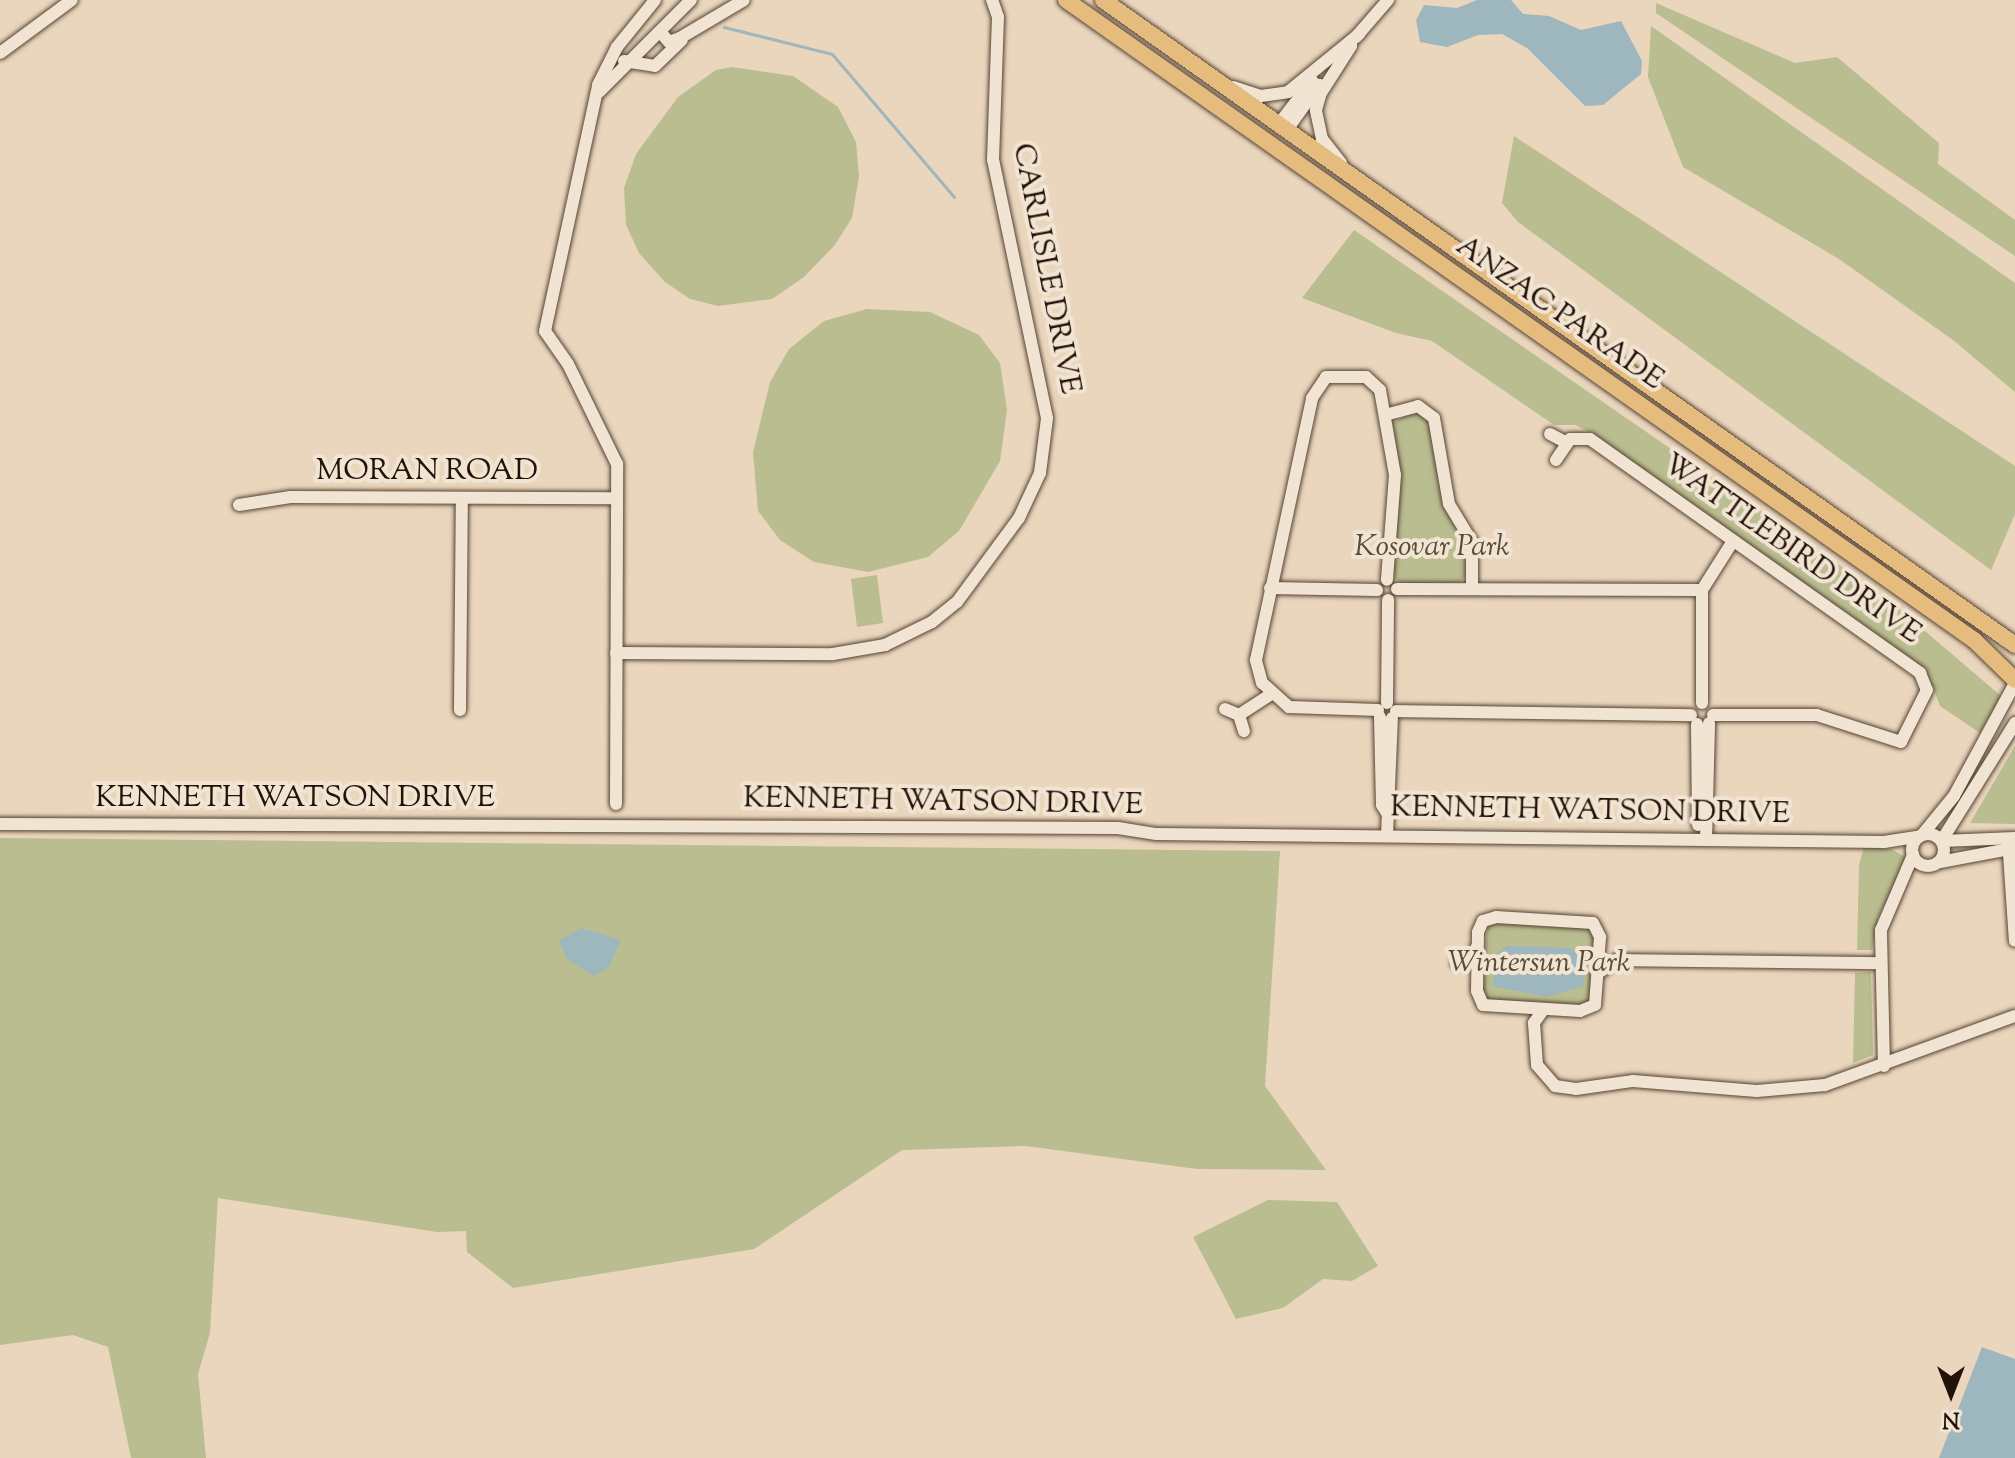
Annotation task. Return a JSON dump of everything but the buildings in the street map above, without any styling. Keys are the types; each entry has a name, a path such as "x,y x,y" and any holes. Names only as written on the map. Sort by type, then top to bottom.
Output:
{"main road":[{"name":"ANZAC PARADE","path":"1066,0 1974,640 2015,682"},
{"name":"ANZAC PARADE","path":"1103,0 2015,645"},
{"path":"1271,144 1282,128"},
{"path":"2015,673 2015,682"}],"street":[{"path":"0,53 72,0"},
{"path":"616,804 617,498 613,451 565,357 545,331 594,98 617,47 655,0"},
{"path":"594,98 662,34 690,0"},
{"path":"662,34 670,42 687,35 744,0"},
{"name":"CARLISLE DRIVE","path":"616,653 833,654 885,645 932,622 957,602 1019,518 1040,473 1047,418 993,160 998,17 992,0"},
{"path":"1282,128 1388,0"},
{"path":"629,64 657,65 687,35"},
{"path":"1214,79 1255,95 1283,94 1356,37"},
{"path":"1355,179 1322,139 1316,116 1321,93 1356,37"},
{"path":"617,47 629,64"},
{"path":"1387,835 1387,813 1392,803 1387,712 1387,586 1395,475 1379,388 1370,379 1329,376 1315,387 1256,648 1258,672 1271,694 1297,710 1387,712 1703,719"},
{"path":"1385,415 1416,406 1433,415 1449,504 1472,542 1472,588"},
{"name":"WATTLEBIRD DRIVE","path":"1550,434 1567,443 1578,437 1590,439 1920,673 1927,698 1901,742 1829,717 1703,719"},
{"path":"1556,460 1567,443"},
{"name":"MORAN ROAD","path":"239,505 290,497 617,498"},
{"path":"460,710 462,498"},
{"path":"1702,840 1702,590 1733,541"},
{"path":"1270,588 1387,586 1702,590"},
{"path":"1884,1066 1880,963 1884,916 1921,835 1954,796 2015,682"},
{"path":"1239,715 1271,694"},
{"path":"1225,709 1239,715 1244,731"},
{"path":"1936,864 1944,854 1942,841 2015,723"},
{"path":"1961,812 1962,834 1977,842"},
{"name":"KENNETH WATSON DRIVE","path":"0,824 739,824 1884,842 1921,835"},
{"path":"1921,835 1942,841 2012,843"},
{"name":"KENNETH WATSON DRIVE","path":"1884,842 1913,854"},
{"path":"1903,879 1962,854 2012,843"},
{"path":"2012,843 2015,941"},
{"path":"1913,854 1920,864 1936,864"},
{"path":"1496,917 1587,919 1599,930 1599,999 1592,1008 1520,1010 1485,1006 1477,978 1477,947 1481,925 1496,917"},
{"path":"1601,946 1617,960"},
{"path":"1477,947 1472,958 1457,963 1477,978"},
{"path":"1600,973 1617,960 1880,963"},
{"path":"1520,1010 1534,1026"},
{"path":"1543,1010 1534,1026 1533,1055 1540,1073 1555,1086 1570,1089 1654,1081 1775,1090 1825,1085 2015,1016"}],"green space":[{"path":"1656,3 1795,63 1837,57 1939,143 1938,164 2015,220 2015,256 1656,13"},
{"path":"1651,26 2015,283 2015,392 1953,340 1839,259 1683,167 1648,77"},
{"path":"732,67 793,76 838,107 856,142 859,176 852,218 834,246 804,277 772,299 718,306 690,299 665,282 639,253 626,225 624,188 636,154 678,97 716,70"},
{"path":"1514,136 2015,466 2015,514 1991,570 1518,222 1502,203"},
{"path":"1354,230 1884,596 2001,696 1980,733 1940,706 1928,675 1594,434 1575,425 1554,425 1432,341 1396,333 1302,298"},
{"path":"867,309 930,312 979,335 1000,363 1007,410 1000,461 959,531 928,557 868,572 814,562 780,540 758,511 753,452 770,382 789,349 824,321"},
{"name":"Kosovar Park","path":"1415,411 1429,419 1445,496 1467,542 1468,573 1458,585 1402,585 1393,576 1400,490 1393,423"},
{"path":"877,575 883,623 857,627 851,579"},
{"path":"2015,746 2015,824 1970,823"},
{"path":"0,838 1280,851 1265,1086 1326,1170 1197,1169 1026,1146 902,1150 754,1249 513,1288 467,1252 466,1231 437,1232 218,1198 210,1333 198,1374 206,1458 131,1458 108,1347 73,1335 0,1345"},
{"path":"1864,847 1891,849 1907,858 1878,918 1872,950 1857,950 1859,865"},
{"name":"Wintersun Park","path":"1488,923 1586,923 1595,934 1593,998 1586,1005 1488,1004 1481,991"},
{"path":"1871,972 1873,1055 1853,1063 1855,973"},
{"path":"1268,1200 1337,1202 1378,1266 1352,1281 1323,1279 1283,1308 1236,1319 1193,1237"}],"water":[{"path":"1477,0 1511,0 1523,14 1549,16 1581,30 1621,21 1642,61 1641,74 1603,105 1585,106 1527,48 1502,34 1478,35 1447,47 1420,42 1416,20 1424,5 1457,8"},
{"path":"581,928 621,940 609,967 594,976 567,959 559,941"},
{"path":"1507,946 1571,948 1582,960 1584,986 1547,997 1492,986 1498,952"},
{"path":"1982,1347 2015,1359 2015,1458 1939,1458"}],"waterway":[{"path":"724,27 832,54 954,197"}]}
